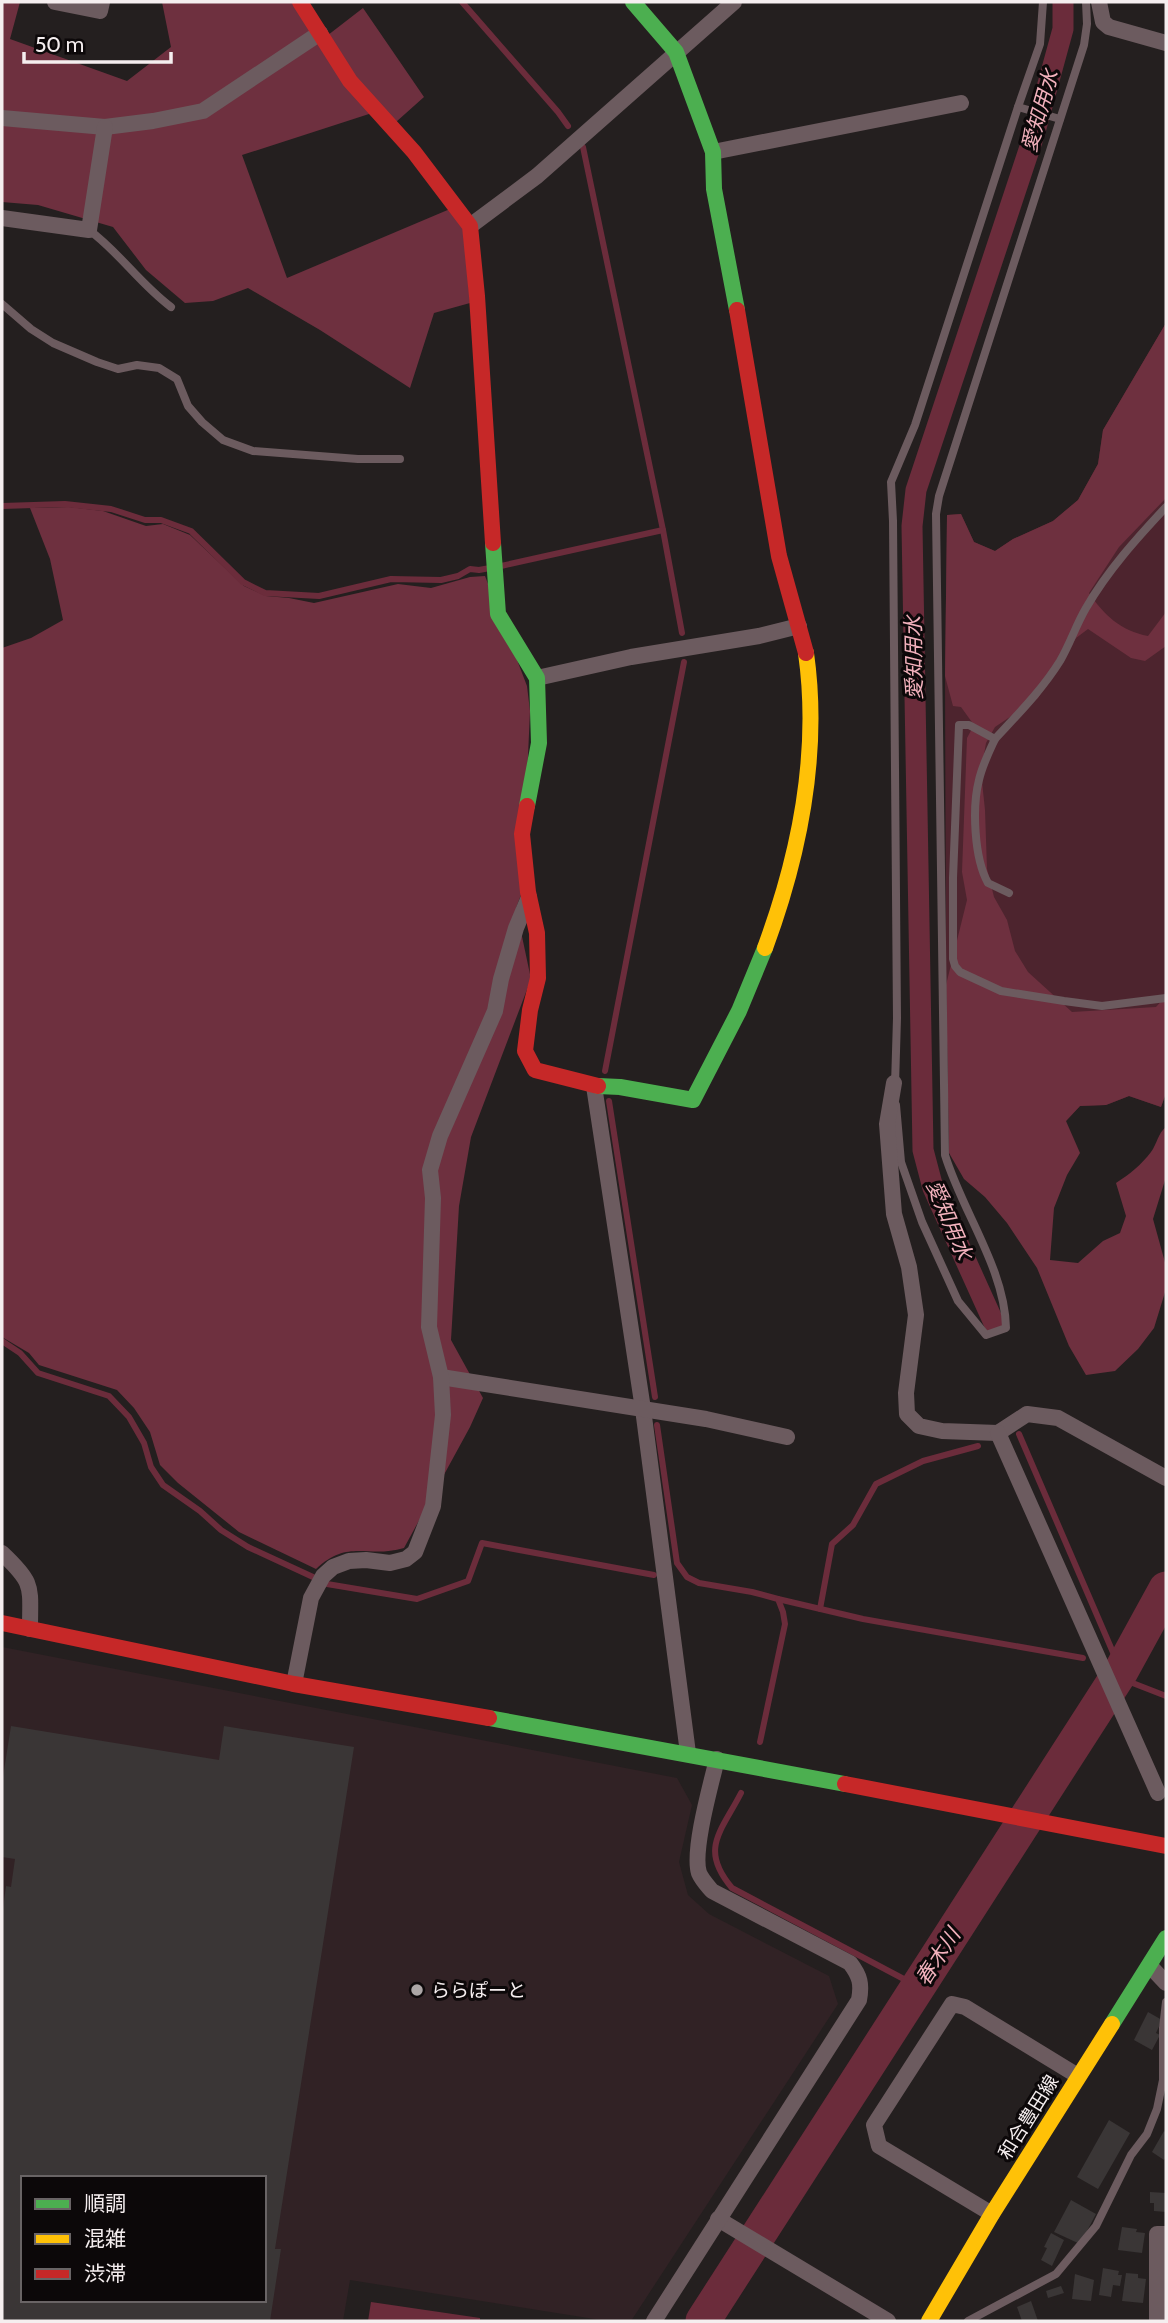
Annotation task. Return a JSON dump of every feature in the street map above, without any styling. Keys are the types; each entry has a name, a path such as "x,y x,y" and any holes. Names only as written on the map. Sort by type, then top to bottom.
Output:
{"street":[{"path":"55,2 100,11 102,2"},
{"path":"300,2 350,81 414,152 470,226 498,614 537,678 539,743 522,834 529,898 537,933 538,978 524,1051 535,1070 594,1086 620,1087 693,1100 746,998 764,955 791,874 805,795 809,706 806,655 782,568 714,189 713,152 676,51 633,2"},
{"path":"470,226 537,176 734,2"},
{"path":"1100,2 1103,22 1109,27 1166,43"},
{"path":"2,118 106,127 203,111 320,33"},
{"path":"713,152 961,103"},
{"path":"2,218 89,230 106,127"},
{"path":"537,678 631,657 759,636 799,626"},
{"path":"295,1684 311,1598 323,1576 333,1567 349,1561 366,1559 390,1563 406,1559 415,1552 433,1506 441,1434 441,1377 429,1327 433,1198 429,1170 440,1136 495,1011 516,928 529,898"},
{"path":"894,1083 887,1124 894,1214 909,1267 916,1315 906,1393 907,1414 919,1426 998,1433 1027,1414 1058,1419 1166,1478"},
{"path":"594,1086 643,1409 688,1753"},
{"path":"441,1377 706,1419 787,1437"},
{"path":"998,1433 1158,1793"},
{"path":"2,1553 25,1575 30,1591 30,1629"},
{"path":"2,1623 295,1684 688,1753 1166,1846"},
{"path":"654,2321 725,2223 859,2000 861,1986 858,1973 850,1963 712,1891 703,1881 698,1871 698,1854 717,1759"},
{"name":"和合豊田線","path":"929,2321 992,2214 1166,1938"},
{"path":"1150,1966 1166,1983"},
{"path":"992,2214 879,2146 874,2125 952,2004 965,2007 1078,2076"},
{"path":"725,2223 888,2321"},
{"path":"1157,2321 1157,2234 1166,2234"}],"lane":[{"path":"1043,2 1040,44 915,425 891,482 898,1018 894,1083 901,1163 922,1222 958,1301 986,1335 1006,1328 1000,1286 951,1175 945,1154 936,514 939,496 1084,45 1086,2"},
{"path":"1018,107 1060,119"},
{"path":"89,230 105,242 152,292 171,307"},
{"path":"2,304 31,330 97,362 118,369 137,365 159,368 177,379 188,406 223,440 253,451 400,458"},
{"path":"1009,893 988,883 980,864 977,845 978,781 995,739 1034,697 1060,661 1086,608 1108,575 1133,542 1166,507"},
{"path":"995,739 969,725 959,725 953,878 955,966 960,972 1001,991 1064,1001 1102,1006 1166,998"},
{"path":"968,2321 1056,2274 1096,2226 1131,2155 1147,2134 1157,2109 1163,2080 1166,2003"}],"shaded area":[{"path":"2,2 20,2 10,39 127,81 171,47 162,2 301,2 319,42 363,8 424,97 396,122 369,114 242,155 287,278 450,209 464,230 470,303 434,313 410,388 248,288 213,301 185,303 146,270 113,227 38,205 2,202"},
{"path":"1166,323 1166,1093 1161,1107 1129,1096 1106,1105 1080,1106 1066,1121 946,985 947,515 961,514 974,542 995,551 1013,539 1053,521 1078,500 1098,464 1103,430"},
{"path":"1166,323 1166,498 1119,547 1089,593 1114,621 1138,634 1148,636 1166,612 1166,646 1145,661 1131,658 1088,629 1076,638 1038,698 995,727 986,743 981,772 987,869 994,897 1007,920 1015,951 1028,972 1072,1012 1156,1007 1166,996 1166,1093 1161,1107 1129,1096 1106,1105 1080,1106 1066,1121 1080,1153 1067,1175 1054,1208 1050,1260 1078,1263 1103,1241 1120,1233 1126,1216 1116,1183 1147,1157 1166,1127 1166,1177 1153,1219 1166,1266 1166,1289 1154,1328 1138,1349 1115,1371 1086,1375 1069,1346 1037,1268 1007,1223 985,1197 964,1179 949,1153 946,985 967,900 962,872 967,738 974,725 961,707 953,706 945,676 947,515 961,514 974,542 995,551 1013,539 1053,521 1078,500 1098,464 1103,430"},
{"path":"69,507 103,511 146,526 163,524 190,535 244,586 266,596 314,603 398,584 431,588 470,577 485,576 527,686 530,711 522,892 516,908 531,979 471,1137 459,1206 451,1340 483,1398 404,1548 338,1554 316,1569 239,1532 160,1465 150,1432 134,1408 117,1390 39,1365 29,1353 2,1337 2,648 31,638 63,620 50,559 30,508"},
{"name":"ららぽーと","path":"2,1647 677,1778 692,1805 679,1862 688,1895 709,1914 829,1976 838,2004 631,2321 607,2321 350,2280 343,2321 2,2321"},
{"path":"371,2302 480,2318 480,2321 368,2321"}],"building":[{"path":"11,1726 219,1760 224,1726 354,1747 275,2249 281,2249 270,2321 2,2321 2,1916 6,1886 11,1887 15,1859 2,1857 2,1783"},
{"path":"1148,2012 1162,2020 1156,2033 1160,2035 1152,2050 1134,2040"},
{"path":"1109,2120 1130,2133 1098,2189 1077,2177"},
{"path":"1164,2131 1166,2157 1164,2160 1152,2152"},
{"path":"1150,2192 1166,2193 1166,2212 1154,2211 1154,2203 1150,2203"},
{"path":"1071,2200 1096,2214 1080,2244 1054,2232"},
{"path":"1122,2227 1145,2233 1142,2253 1118,2250"},
{"path":"1051,2233 1064,2240 1052,2266 1041,2260"},
{"path":"1103,2268 1119,2271 1118,2275 1122,2275 1120,2286 1113,2285 1111,2297 1099,2295"},
{"path":"1126,2273 1138,2274 1138,2278 1146,2279 1143,2303 1122,2301"},
{"path":"1075,2274 1094,2280 1091,2301 1072,2299"},
{"path":"1061,2286 1064,2293 1048,2298 1046,2291"},
{"path":"1031,2301 1038,2321 1022,2321 1017,2307"}],"waterway":[{"path":"462,2 568,126"},
{"name":"愛知用水","path":"994,1323 933,1188 923,1150 912,526 916,490 1034,135 1063,29 1063,2"},
{"path":"583,147 682,633"},
{"path":"2,506 65,504 111,509 145,520 161,520 191,531 243,582 265,593 319,596 391,579 441,580 458,576 470,569 490,568"},
{"path":"501,566 663,530"},
{"path":"605,1071 684,662"},
{"path":"609,1101 655,1397"},
{"path":"2,1341 20,1353 38,1373 109,1396 129,1417 144,1443 151,1467 163,1485 200,1511 221,1530 248,1547 313,1577"},
{"path":"657,1425 677,1563 687,1577 699,1583 778,1599 783,1612 785,1624 760,1742"},
{"path":"1019,1434 1121,1671 1130,1682 1166,1696"},
{"path":"820,1609 832,1544 853,1525 876,1484 923,1461 978,1446"},
{"path":"327,1584 417,1599 468,1581 482,1543 654,1575"},
{"name":"春木川","path":"703,2321 1121,1671 1166,1589"},
{"path":"778,1599 863,1619 1083,1658"},
{"path":"741,1793 721,1830 715,1851 722,1874 732,1888 917,1986"}],"traffic: fast":[{"path":"633,2 676,52 713,152 714,189 737,310"},
{"path":"493,543 498,614 537,678 539,743 527,806"},
{"path":"598,1086 620,1087 693,1100 739,1011 765,948"},
{"path":"489,1718 845,1784"},
{"path":"1112,2024 1166,1938"}],"traffic: slow":[{"path":"765,948 788,877 804,803 810,728 806,653"},
{"path":"929,2321 992,2214 1112,2024"}],"traffic: jam":[{"path":"300,2 350,81 414,152 470,226 493,543"},
{"path":"737,310 779,556 806,653"},
{"path":"527,806 522,834 528,892 537,933 538,978 530,1010 525,1051 535,1070 598,1086"},
{"path":"2,1623 294,1684 489,1718"},
{"path":"845,1784 1166,1846"}],"place":[{"name":"ららぽーと","path":"417,1990"}]}
